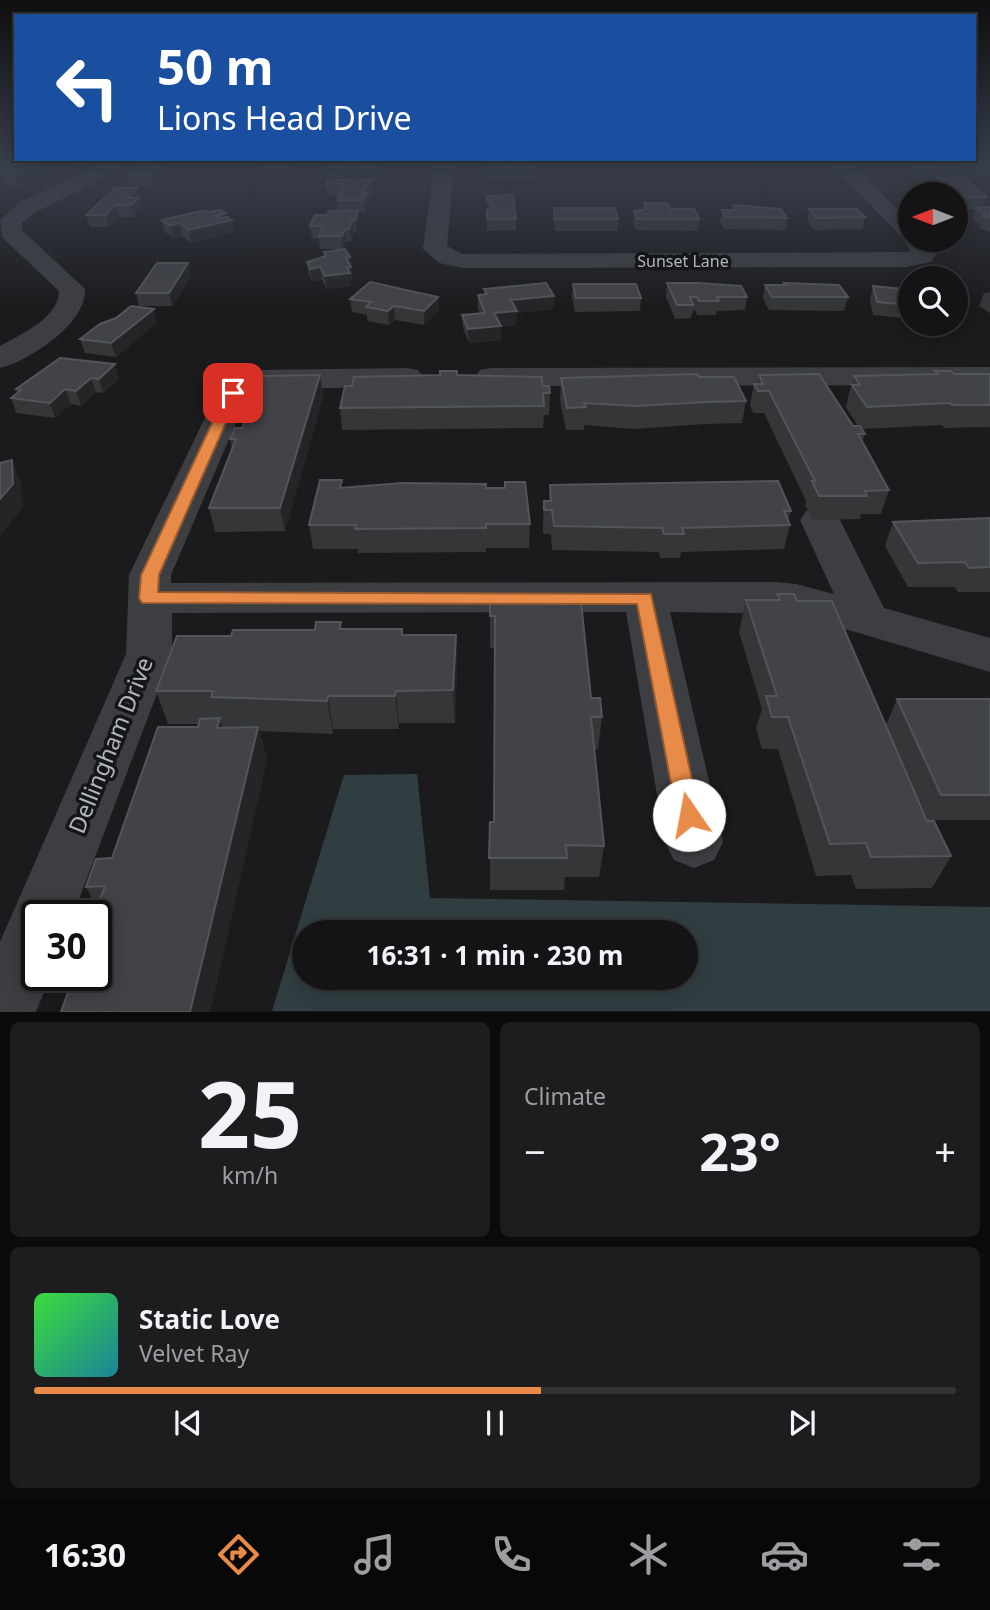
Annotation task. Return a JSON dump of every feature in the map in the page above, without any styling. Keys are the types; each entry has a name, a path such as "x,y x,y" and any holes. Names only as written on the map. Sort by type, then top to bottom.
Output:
{"street":[{"path":"0,359 58,321 71,308 74,296 72,289 10,232 11,221 20,213"},
{"name":"Sunset Lane","path":"439,213 435,249 443,256 463,261 906,260 915,252"},
{"name":"Dellingham Drive","path":"49,900 149,654 150,575 233,393 244,383 269,378 990,376"},
{"path":"820,520 868,620"},
{"path":"148,598 776,597 796,599 990,654"},
{"path":"645,598 694,842"},
{"path":"4,1012 21,970"}],"shaded area":[{"path":"417,774 430,898 990,907 990,1011 272,1011 292,945 292,990 698,990 698,920 300,920 344,775"}],"building":[{"path":"88,213 108,213 106,215 86,215"},
{"path":"191,213 225,213 216,216 232,220 189,230 179,223 170,226 162,220"},
{"path":"357,213 342,236 319,236 323,226 310,226 315,215"},
{"path":"487,213 515,213 516,219 487,219"},
{"path":"554,213 616,213 618,219 555,219"},
{"path":"635,213 696,213 699,219 637,219"},
{"path":"724,213 784,213 787,218 726,217"},
{"path":"813,213 861,213 865,217 817,218"},
{"path":"345,249 350,257 346,258 351,267 347,268 350,273 325,276 320,267 310,269 307,262 326,256 324,252"},
{"path":"157,263 188,263 169,293 136,293"},
{"path":"370,282 438,297 424,311 394,306 388,311 366,307 371,302 350,299"},
{"path":"546,283 554,296 511,300 517,311 494,313 501,326 468,329 462,315 485,313 478,295 487,294 484,289"},
{"path":"667,283 741,286 747,297 717,297 719,301 699,301 697,297 690,297 693,305 677,305"},
{"path":"784,283 839,285 848,297 772,297 765,285 786,285"},
{"path":"573,284 636,284 641,298 576,298"},
{"path":"873,286 898,288 898,304 877,302"},
{"path":"131,306 154,309 111,343 80,339 100,324 116,318"},
{"path":"60,358 115,364 99,379 91,378 76,391 65,389 50,403 11,398 21,390 16,389"},
{"path":"440,371 457,371 457,375 542,377 542,386 549,386 550,393 543,393 544,406 340,408 345,386 352,386 354,377 440,375"},
{"path":"935,371 990,374 990,405 950,403 867,407 852,385 860,385 854,376 938,374"},
{"path":"698,374 699,377 734,377 746,401 636,406 584,403 586,407 567,408 561,378"},
{"path":"819,374 853,426 860,426 865,434 858,434 889,490 865,491 867,496 819,496 812,481 815,481 769,391 758,391 754,384 763,384 759,375"},
{"path":"320,375 280,508 209,508 236,439 230,439 235,428 242,428 263,376"},
{"path":"12,460 13,484 0,499 0,463"},
{"path":"320,480 342,480 340,488 402,483 486,484 486,488 505,488 505,482 525,482 530,524 486,524 486,528 355,529 356,525 309,525"},
{"path":"778,481 791,511 784,511 790,525 682,528 684,534 664,534 662,528 554,526 552,510 544,510 544,501 551,501 550,485"},
{"path":"990,518 990,567 969,568 965,562 918,563 893,522"},
{"path":"490,594 548,595 549,602 581,602 591,698 600,698 602,717 591,717 604,846 566,845 567,858 489,858 490,822 494,822 495,616 490,616"},
{"path":"777,594 794,594 797,601 832,601 927,821 934,821 951,856 871,857 866,843 830,844 788,717 772,717 766,696 777,696 746,600 780,600"},
{"path":"316,622 341,622 339,629 402,629 402,635 456,635 453,690 396,691 395,696 328,696 327,701 211,697 213,691 156,691 177,636 231,636 233,630 315,630"},
{"path":"897,699 990,699 990,795 941,795"},
{"path":"220,718 217,728 258,727 190,1012 61,1012 68,991 112,991 112,900 100,900 105,886 86,887 96,859 112,858 158,727 198,727 200,719"}],"route":[{"path":"233,393 150,575 148,598 645,598 689,815"}]}
